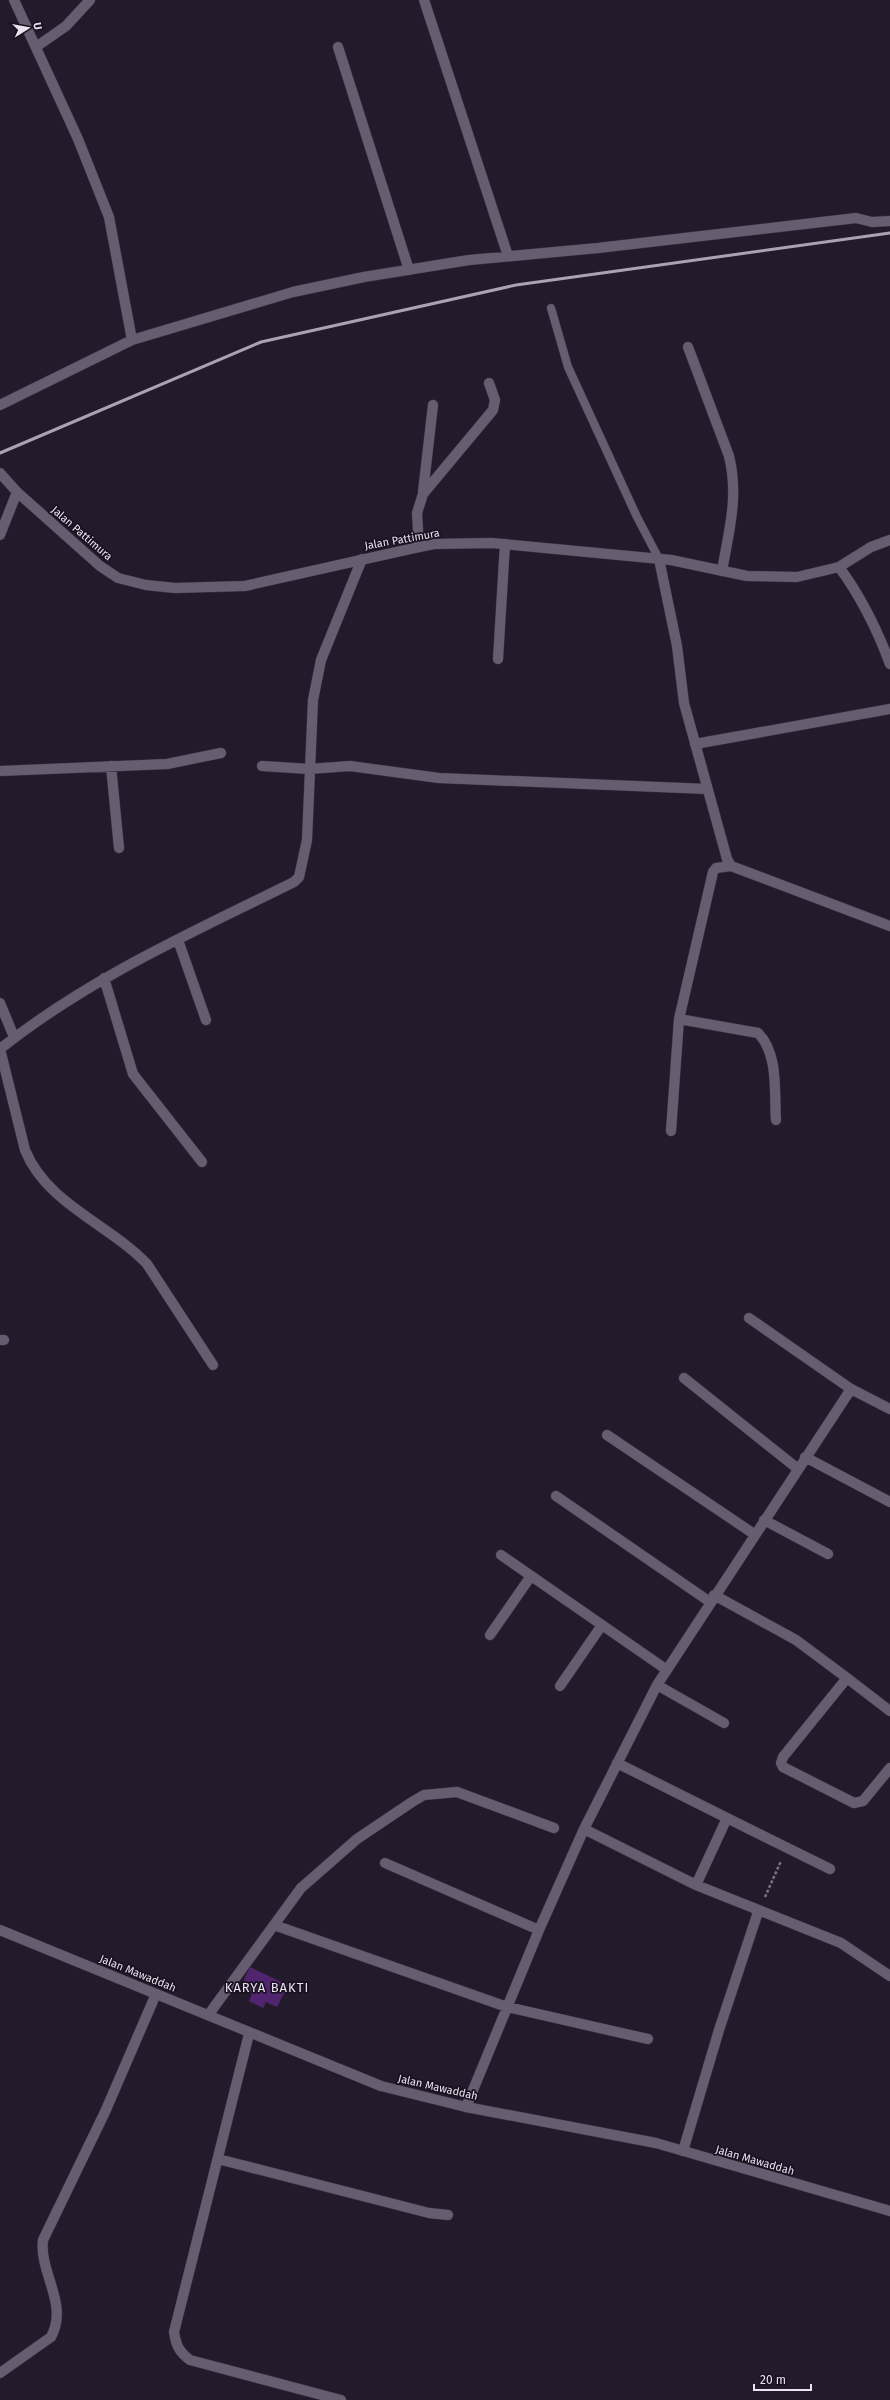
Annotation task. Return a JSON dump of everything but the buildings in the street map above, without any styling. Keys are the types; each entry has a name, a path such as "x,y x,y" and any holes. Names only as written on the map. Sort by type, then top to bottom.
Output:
{"street":[{"path":"14,0 78,139 109,217 132,340"},
{"path":"36,47 66,26 90,0"},
{"path":"424,0 508,256"},
{"path":"338,47 409,270"},
{"path":"0,405 132,340 293,292 409,270 508,256 598,248 856,218 872,222 890,221"},
{"path":"688,347 729,456 733,474 735,494 722,571"},
{"path":"422,494 493,410 495,400 488,383"},
{"path":"419,547 417,513 422,494 433,405"},
{"name":"Jalan Pattimura","path":"0,473 17,492 100,566 118,578 146,585 175,588 244,586 434,544 505,544 659,559 747,576 798,576 839,567 871,547 890,540"},
{"path":"0,534 17,492"},
{"path":"498,659 505,544"},
{"path":"212,1365 147,1264 135,1252 65,1201 30,1163 25,1150 0,1049 14,1037 104,978 294,882 299,877 307,840 313,700 321,660 362,559"},
{"path":"659,559 678,646 684,703 707,789 731,866"},
{"path":"839,567 860,596 879,634 890,664"},
{"path":"695,744 890,709"},
{"path":"0,771 167,764 221,753"},
{"path":"111,766 119,848"},
{"path":"262,766 309,769 350,766 439,778 707,789"},
{"path":"671,1131 679,1019 713,872 716,868 731,866 890,926"},
{"path":"178,940 206,1020"},
{"path":"104,978 133,1074 202,1162"},
{"path":"0,1003 14,1037"},
{"path":"679,1019 758,1033 766,1041 772,1054 776,1120"},
{"path":"749,1318 851,1389 890,1409"},
{"path":"684,1378 798,1469"},
{"path":"466,2107 538,1930 584,1829 657,1685 712,1598 851,1389"},
{"path":"607,1435 754,1534"},
{"path":"805,1457 890,1502"},
{"path":"556,1496 712,1598 796,1640 890,1711"},
{"path":"764,1520 828,1554"},
{"path":"501,1555 667,1670"},
{"path":"490,1635 531,1576"},
{"path":"560,1686 602,1625"},
{"path":"847,1678 783,1757 781,1763 783,1767 854,1803 863,1801 890,1768"},
{"path":"657,1685 724,1723"},
{"path":"617,1763 830,1868"},
{"path":"209,2014 301,1888 357,1839 424,1795 457,1792 554,1828"},
{"path":"696,1885 727,1818"},
{"path":"584,1829 696,1885 758,1912 841,1943 890,1976"},
{"path":"385,1863 538,1930"},
{"path":"683,2151 719,2030 758,1912"},
{"path":"274,1925 507,2007 648,2039"},
{"name":"Jalan Mawaddah","path":"0,1930 156,1994 209,2014 249,2034 381,2086 466,2107 656,2143 890,2211"},
{"path":"0,2373 51,2336 55,2329 58,2308 41,2253 43,2240 105,2112 156,1994"},
{"path":"249,2034 174,2332 180,2352 190,2360 341,2400"},
{"path":"218,2158 428,2213 448,2215"}],"lane":[{"path":"551,308 568,367 637,517 659,559"}],"path":[{"path":"758,1912 787,1848"}],"railway":[{"path":"0,453 261,342 516,285 890,233"}],"district":[{"name":"KARYA BAKTI","path":"267,1987"}]}
